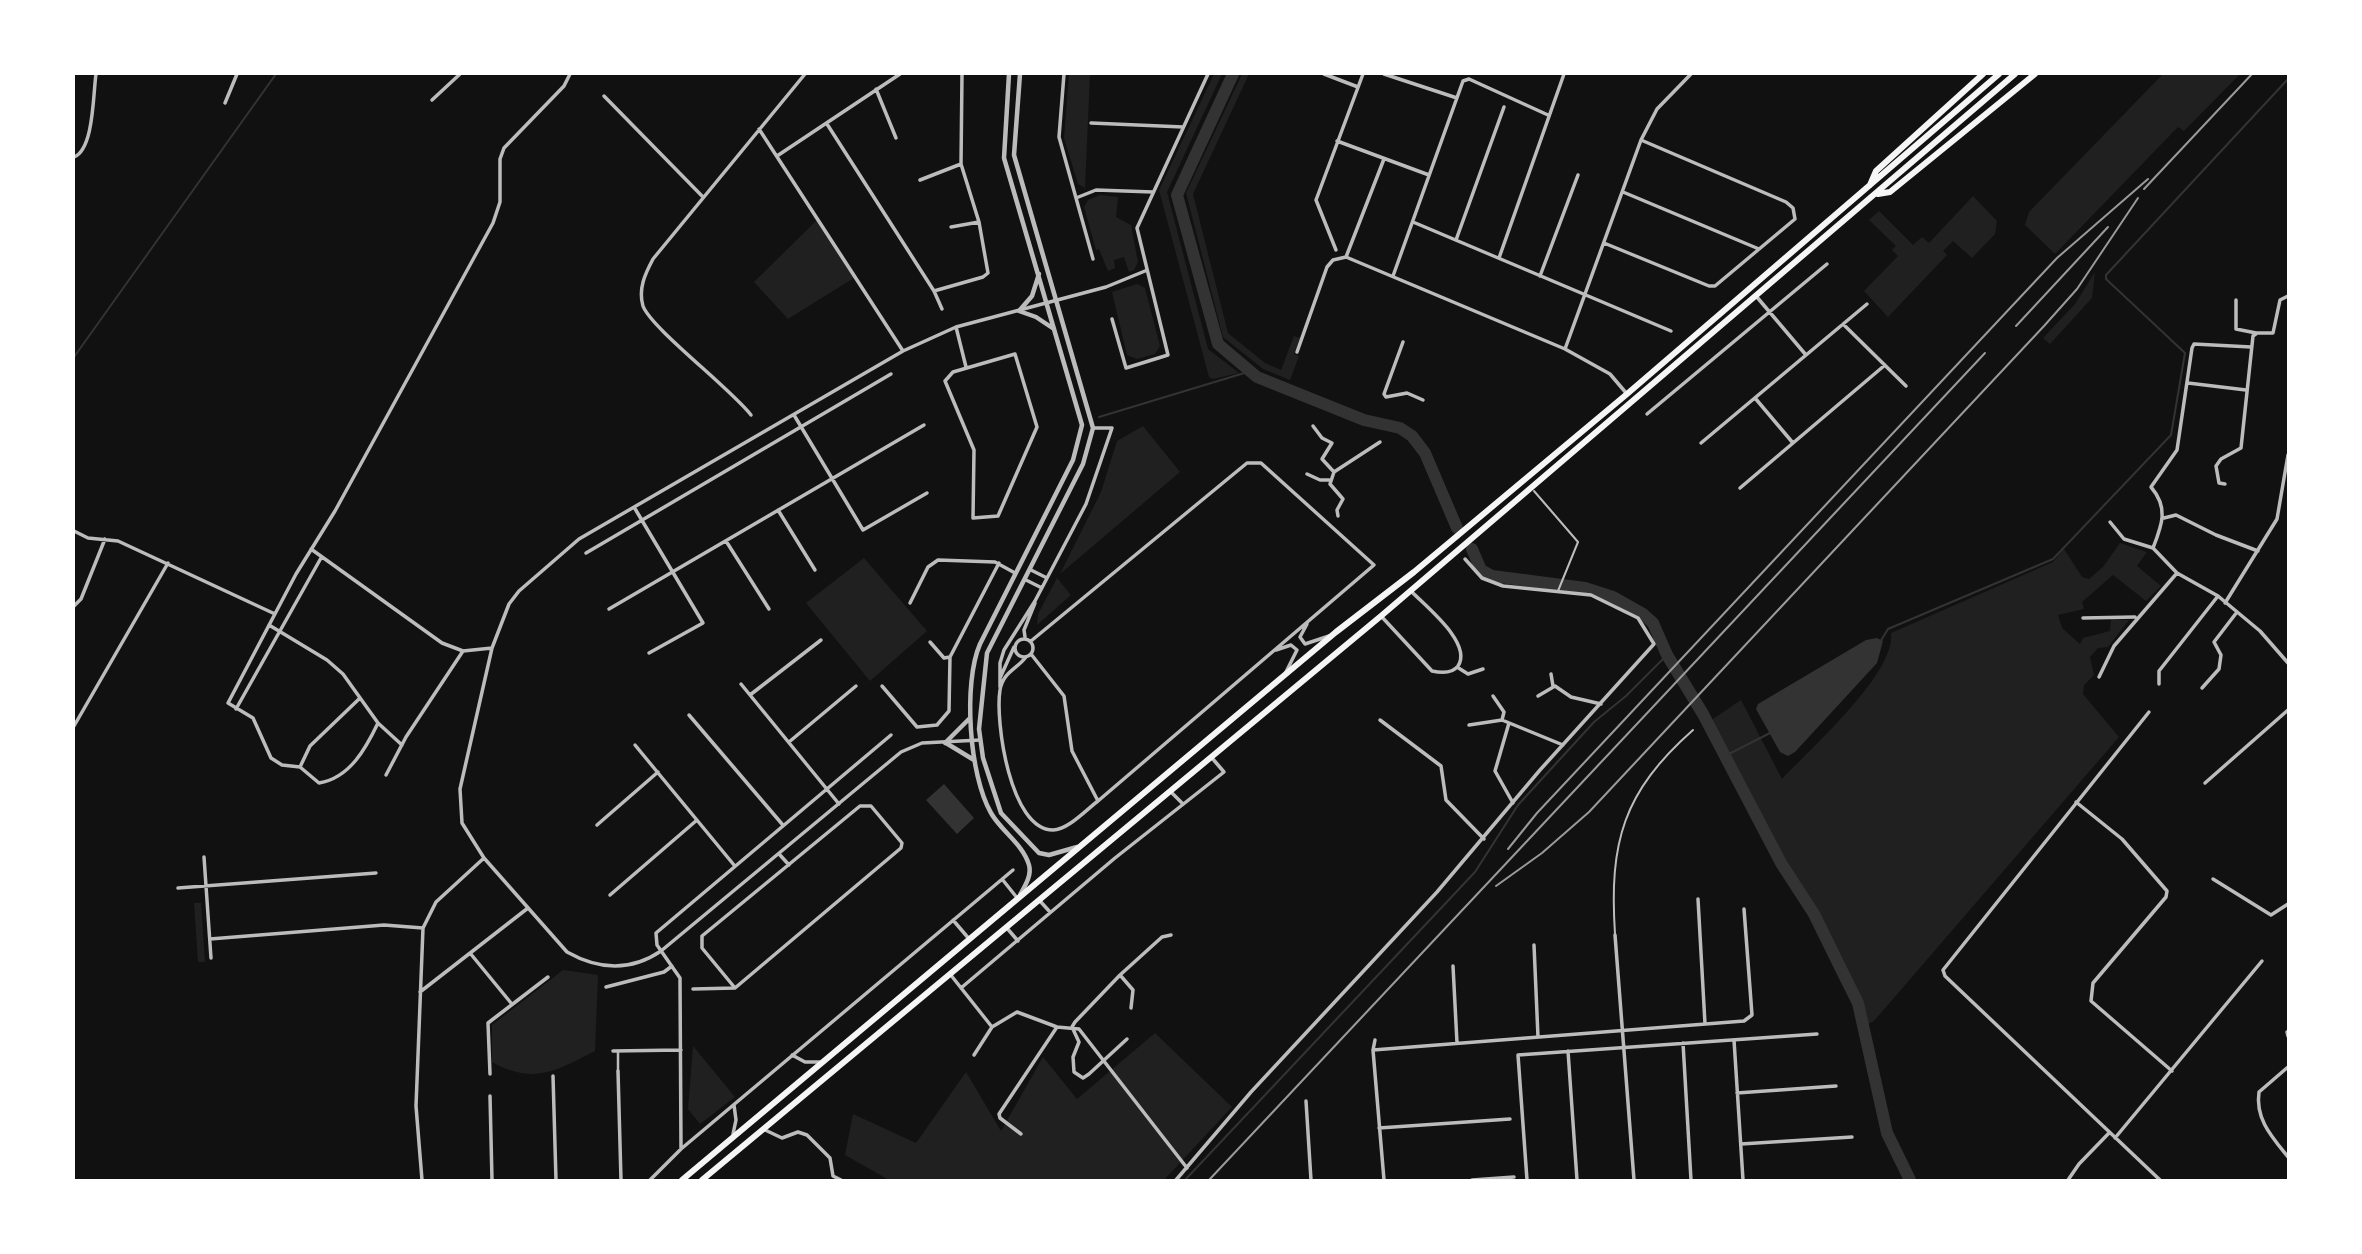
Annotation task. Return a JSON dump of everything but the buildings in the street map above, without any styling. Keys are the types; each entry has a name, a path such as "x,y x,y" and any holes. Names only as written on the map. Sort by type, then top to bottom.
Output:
{"highway":[{"path":"1870,186 1876,171 1983,74"},
{"path":"682,1181 1336,632 1414,572 1626,394 1999,74"},
{"path":"702,1181 1381,616 2015,74"},
{"path":"1877,194 1890,192 2035,74"}],"street":[{"path":"74,157 78,156 88,141 96,74"},
{"path":"225,103 237,74"},
{"path":"432,100 460,74"},
{"path":"378,723 356,761 344,771 319,783 300,766 282,765 271,758 256,723 228,703 493,223 500,202 500,159 504,148 564,86 570,74"},
{"path":"751,415 719,380 654,323 644,308 641,291 653,259 805,74"},
{"path":"777,156 900,74"},
{"path":"934,291 984,277 988,273 979,222 961,164 962,74"},
{"path":"1002,879 1018,899 1028,877 1029,865 990,812 975,762 970,741 978,651 1073,460 1082,433 1048,303 1004,158 1009,74"},
{"path":"1020,74 1014,155 1093,428 1088,453 985,660 980,740 997,805 1034,849 1049,855 1085,845"},
{"path":"1064,74 1059,137 1093,259"},
{"path":"1112,319 1126,368 1168,355 1145,271 1137,228 1208,74"},
{"path":"1324,74 1358,87"},
{"path":"1336,250 1316,201 1363,74"},
{"path":"1384,74 1457,98"},
{"path":"1499,258 1564,74"},
{"path":"1565,349 1641,141 1657,109 1691,74"},
{"path":"1393,276 1466,79 1548,115"},
{"path":"876,89 897,138"},
{"path":"604,96 703,198"},
{"path":"1456,240 1504,107"},
{"path":"1091,123 1183,127"},
{"path":"827,124 934,291 942,309"},
{"path":"760,129 903,351"},
{"path":"1337,141 1429,175"},
{"path":"1604,243 1715,286 1795,219 1793,208 1786,202 1641,141"},
{"path":"1346,257 1384,159"},
{"path":"920,180 961,164"},
{"path":"1540,276 1578,175"},
{"path":"1076,198 1096,190 1153,192"},
{"path":"1623,192 1759,249"},
{"path":"951,226 979,222"},
{"path":"1413,222 1671,331"},
{"path":"1297,352 1327,267 1333,260 1346,257 1565,349 1610,374 1626,394"},
{"path":"1647,414 1827,264"},
{"path":"980,740 922,743 910,747 661,951 638,964 622,967 585,962 567,952 484,858 462,823 460,789 499,625 519,591 579,539 903,351 956,327 1106,287 1145,271"},
{"path":"1019,311 1032,296 1039,274"},
{"path":"1756,296 1806,355"},
{"path":"2236,300 2236,329 2273,333 2276,307 2280,300 2288,296"},
{"path":"1701,443 1867,304"},
{"path":"1019,311 1036,317 1055,330"},
{"path":"1843,324 1906,386"},
{"path":"956,327 966,367"},
{"path":"2225,484 2219,482 2216,466 2221,458 2241,448 2251,347 2257,333"},
{"path":"1403,342 1384,394 1387,397 1407,393 1423,400"},
{"path":"2153,548 2164,518 2162,501 2151,487 2177,450 2194,344 2251,347"},
{"path":"1015,354 1037,427 998,516 973,518 974,450 945,381 948,374 966,367 1015,354"},
{"path":"1740,488 1885,365"},
{"path":"586,553 891,374"},
{"path":"2188,383 2246,390"},
{"path":"1755,398 1793,443"},
{"path":"793,415 863,530 927,493"},
{"path":"609,609 924,425"},
{"path":"1313,426 1322,438 1332,443 1322,459 1334,472"},
{"path":"998,683 1016,644 1028,640 1247,463 1261,463 1374,565 1098,801 1060,829 1051,830 1038,825 1017,795 1000,737 998,683 1001,657 1035,601 1094,486 1112,428 1093,428"},
{"path":"1329,480 1334,472 1380,442"},
{"path":"2225,603 2277,519 2288,455"},
{"path":"1307,474 1320,480 1329,480"},
{"path":"1329,480 1343,502 1337,510 1338,516"},
{"path":"634,507 703,623 649,653"},
{"path":"778,510 815,570"},
{"path":"2164,518 2176,514 2216,536 2258,551"},
{"path":"2110,522 2124,539 2153,548 2177,573 2218,596 2260,631 2288,663"},
{"path":"74,531 88,538 105,539 168,563 275,614"},
{"path":"74,606 81,599 105,539"},
{"path":"726,541 769,609"},
{"path":"311,550 413,619 442,643 463,652 492,648"},
{"path":"236,709 321,557"},
{"path":"1176,1181 1226,1119 1483,839 1651,648 1653,639 1638,618 1591,595 1503,586 1482,578 1465,559"},
{"path":"910,603 933,562 999,563 1017,574"},
{"path":"74,726 168,563"},
{"path":"883,686 917,727 937,725 949,710 950,657 999,563"},
{"path":"1031,570 1047,578"},
{"path":"2099,677 2113,646 2135,617 2177,573"},
{"path":"1026,580 1042,588"},
{"path":"1381,616 1432,671 1451,671 1457,667 1461,659 1454,635 1410,589"},
{"path":"2159,684 2159,671 2218,596"},
{"path":"1000,689 1007,673 1034,649 1024,630 1035,609 1035,601"},
{"path":"2202,688 2219,669 2221,655 2214,642 2237,612"},
{"path":"2083,618 2135,617"},
{"path":"1310,620 1300,637 1305,644 1336,632"},
{"path":"270,625 327,660 343,674 378,723 402,745"},
{"path":"1011,639 1016,644 1017,654 1026,657"},
{"path":"750,695 821,640"},
{"path":"930,642 944,658 950,657"},
{"path":"1271,652 1291,645 1297,650 1283,677"},
{"path":"386,775 402,745 463,652"},
{"path":"1031,654 1064,696 1072,751 1098,801"},
{"path":"1457,667 1468,674 1483,669"},
{"path":"1551,674 1553,686 1571,697 1601,704"},
{"path":"741,684 839,804"},
{"path":"789,743 856,686"},
{"path":"1538,696 1553,686"},
{"path":"1493,696 1504,712 1502,720"},
{"path":"300,766 310,746 359,699"},
{"path":"2205,783 2288,710"},
{"path":"2149,712 1943,970 1945,976 2160,1181"},
{"path":"689,715 782,824"},
{"path":"945,743 961,731 971,718"},
{"path":"1380,720 1441,766 1446,800 1483,839"},
{"path":"1469,725 1502,720 1563,745"},
{"path":"1509,723 1495,771 1513,803"},
{"path":"681,1149 680,978 661,951 656,933 782,824 891,735"},
{"path":"945,743 962,750 975,762"},
{"path":"635,745 734,865"},
{"path":"961,988 1050,912 1224,772 1212,757"},
{"path":"597,825 657,772"},
{"path":"1171,792 1183,804"},
{"path":"2076,802 2122,839 2167,891 2166,897 2093,983 2090,993 2091,1001 2172,1071"},
{"path":"693,989 735,988 901,848 902,842 871,806 860,806 702,936 702,947 735,988"},
{"path":"610,895 697,820"},
{"path":"780,855 789,865"},
{"path":"204,857 211,958"},
{"path":"422,1181 416,1106 423,928 436,902 484,858"},
{"path":"650,1181 681,1149 1013,870"},
{"path":"178,888 376,873"},
{"path":"2213,879 2267,914 2274,914 2288,904"},
{"path":"1698,899 1705,1024"},
{"path":"1039,900 1050,912"},
{"path":"421,992 528,908"},
{"path":"1373,1050 1744,1021 1752,1015 1744,909"},
{"path":"953,920 970,940"},
{"path":"210,939 384,925 423,928"},
{"path":"1006,927 1018,941"},
{"path":"1072,1027 1120,975 1162,937 1171,935"},
{"path":"1615,935 1634,1181"},
{"path":"1534,946 1538,1037"},
{"path":"470,953 511,1004"},
{"path":"2115,1138 2262,961"},
{"path":"606,987 664,972 672,966"},
{"path":"1453,967 1457,1043"},
{"path":"950,974 992,1027"},
{"path":"1120,975 1133,990 1131,1008"},
{"path":"490,1074 488,1023 548,977"},
{"path":"974,1055 992,1027 1017,1012 1057,1027 1079,1029 1106,1060 1187,1168"},
{"path":"1021,1134 1000,1118 999,1114 1057,1027"},
{"path":"1072,1027 1079,1042 1072,1065 1078,1077 1083,1078 1128,1039"},
{"path":"1527,1181 1518,1055 1816,1034"},
{"path":"1375,1040 1373,1050 1384,1181"},
{"path":"1734,1040 1744,1181"},
{"path":"1683,1043 1691,1181"},
{"path":"621,1181 616,1051 682,1050"},
{"path":"1568,1051 1577,1181"},
{"path":"792,1055 805,1062 826,1060"},
{"path":"2288,1067 2259,1092 2257,1106 2265,1127 2288,1157"},
{"path":"553,1076 556,1181"},
{"path":"1737,1093 1836,1086"},
{"path":"490,1096 492,1181"},
{"path":"1306,1101 1311,1181"},
{"path":"731,1139 736,1120 734,1105"},
{"path":"1379,1128 1510,1119"},
{"path":"763,1129 782,1138 798,1132 807,1135 830,1158 833,1176 841,1181"},
{"path":"2068,1181 2079,1164 2109,1133"},
{"path":"1741,1144 1852,1137"},
{"path":"1472,1181 1514,1177"}],"lane":[{"path":"1531,487 1578,542 1558,591"},
{"path":"1615,935 1614,857 1624,823 1639,790 1656,766 1693,730"}],"shaded area":[{"path":"1069,74 1090,74 1085,188 1078,184 1064,138"},
{"path":"1214,74 1222,74 1167,192 1208,349 1239,373 1213,379 1209,377 1159,190"},
{"path":"1242,74 1249,74 1193,194 1228,333 1265,363 1281,370 1294,336 1300,338 1294,354 1299,356 1290,380 1263,369 1223,337 1186,193"},
{"path":"2163,74 2240,74 2184,131 2178,127 2055,254 2025,225 2029,212"},
{"path":"1100,195 1118,197 1116,217 1131,225 1138,262 1134,270 1129,272 1124,257 1114,260 1115,268 1108,271 1099,249 1096,250 1084,207 1088,200"},
{"path":"1973,196 1997,221 1995,234 1972,258 1953,241 1943,251 1947,255 1888,317 1864,291 1898,256 1892,250 1896,246 1869,220 1879,211 1913,245 1922,237 1929,243"},
{"path":"819,218 857,276 788,319 754,282"},
{"path":"2095,272 2092,298 2050,344 2043,338 2075,304"},
{"path":"1137,284 1145,288 1160,346 1155,354 1137,359 1127,355 1112,292"},
{"path":"1143,426 1180,472 1060,574 1101,492 1117,441"},
{"path":"2120,543 2147,552 2137,566 2161,586 2146,601 2113,575 2082,602 2084,609 2058,615 2062,628 2080,644 2083,638 2110,631 2111,619 2129,620 2108,647 2098,648 2090,657 2094,675 2084,685 2083,694 2119,737 1874,1021 1868,1024 1860,998 1710,721 1741,700 1782,779 1866,689 1889,650 1891,633 2053,562 2064,549 2082,577 2089,579 2103,567"},
{"path":"864,558 927,631 870,681 806,603"},
{"path":"1057,578 1071,595 1037,625 1038,614"},
{"path":"1877,638 1883,641 1877,663 1795,752 1788,756 1780,752 1756,709 1758,704 1866,640"},
{"path":"944,784 974,818 957,834 926,800"},
{"path":"194,903 201,903 205,962 198,962"},
{"path":"563,970 598,975 595,1051 544,1073 520,1073 492,1062 492,1025"},
{"path":"1155,1033 1232,1107 1164,1180 889,1180 845,1155 853,1114 916,1143 966,1072 1001,1131 1043,1057 1077,1099"},
{"path":"693,1046 735,1097 700,1124 688,1109"}],"waterway":[{"path":"74,357 276,74"},
{"path":"1233,74 1177,195 1218,344 1257,377 1364,420 1400,428 1412,436 1425,453 1457,528"},
{"path":"1880,642 1888,629 2053,559 2171,435 2185,353 2106,279 2106,275 2288,79"},
{"path":"1099,417 1251,371"},
{"path":"1472,549 1481,570 1492,576 1585,588 1613,597 1653,623 1667,655 1703,714 1781,863 1814,914 1858,1003 1887,1133 1910,1180"},
{"path":"1185,1180 1475,872 1518,805 1594,722 1626,696 1667,655"},
{"path":"1725,756 1772,732"}],"railway":[{"path":"2144,189 2252,74"},
{"path":"1508,849 1537,813 2057,258 2148,179"},
{"path":"1496,886 1542,853 1589,812 2044,326 2077,289 2138,198"},
{"path":"2016,326 2108,227"},
{"path":"1209,1180 1985,353"}]}
